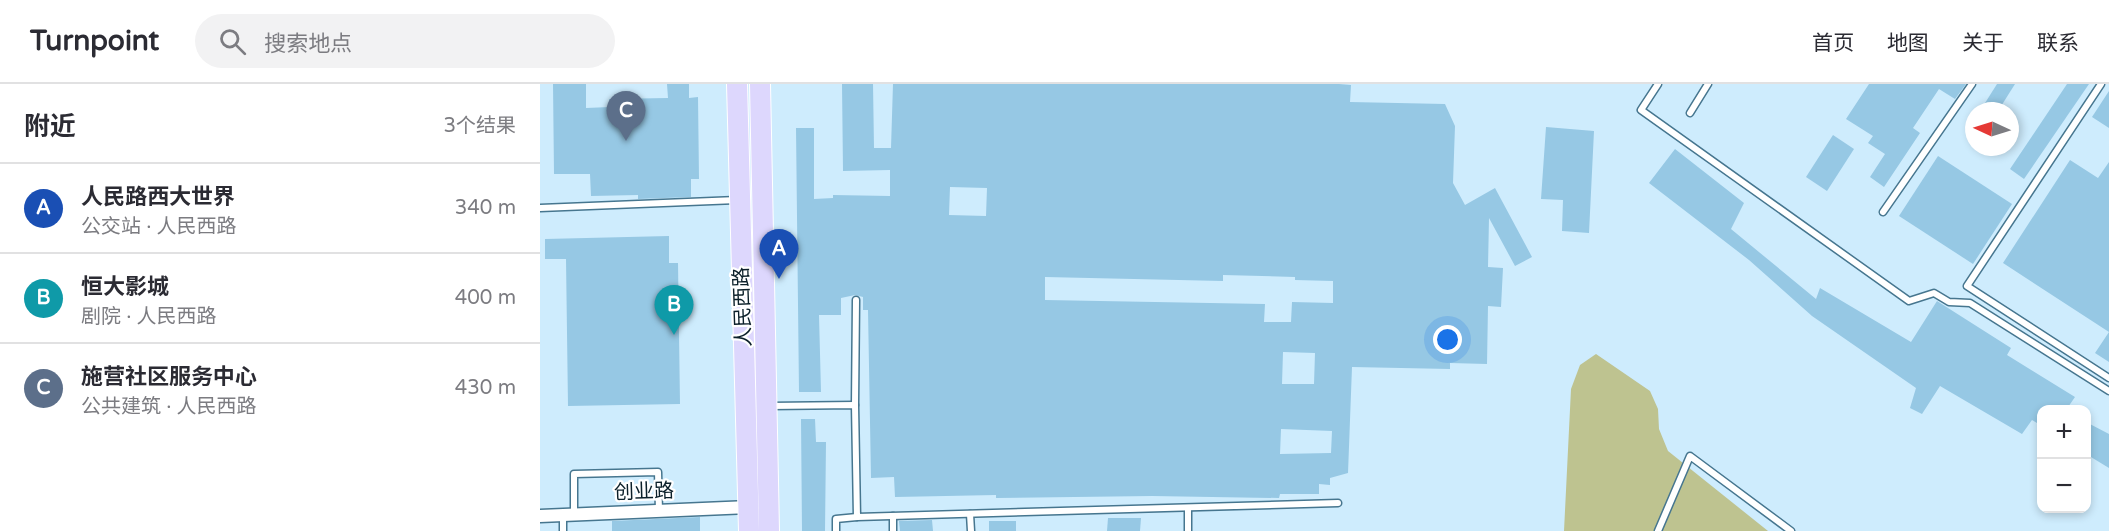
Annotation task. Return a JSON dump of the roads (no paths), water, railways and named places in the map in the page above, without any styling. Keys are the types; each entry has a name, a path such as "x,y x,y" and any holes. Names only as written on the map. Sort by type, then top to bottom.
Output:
{"main road":[{"name":"人民西路","path":"737,84 749,531"},
{"name":"人民西路","path":"760,84 769,531"}],"street":[{"name":"创业路","path":"540,516 749,507"}],"lane":[{"path":"1659,84 1641,110 1909,301 1934,293 1949,302 1970,303 2109,391"},
{"path":"1690,113 1708,84"},
{"path":"1883,212 1972,84"},
{"path":"2102,84 1967,286 2109,378"},
{"path":"540,208 740,200"},
{"path":"856,300 857,518"},
{"path":"766,406 855,405"},
{"path":"1658,531 1690,456 1791,531"},
{"path":"563,531 568,515 574,474 658,472 659,511"},
{"path":"836,531 836,519 1338,503"},
{"path":"1188,508 1188,531"},
{"path":"970,514 970,531"},
{"path":"893,516 893,531"}],"place":[{"name":"施营社区服务中心","path":"626,141"},
{"name":"人民路西大世界","path":"779,279"},
{"name":"恒大影城","path":"674,335"}]}
